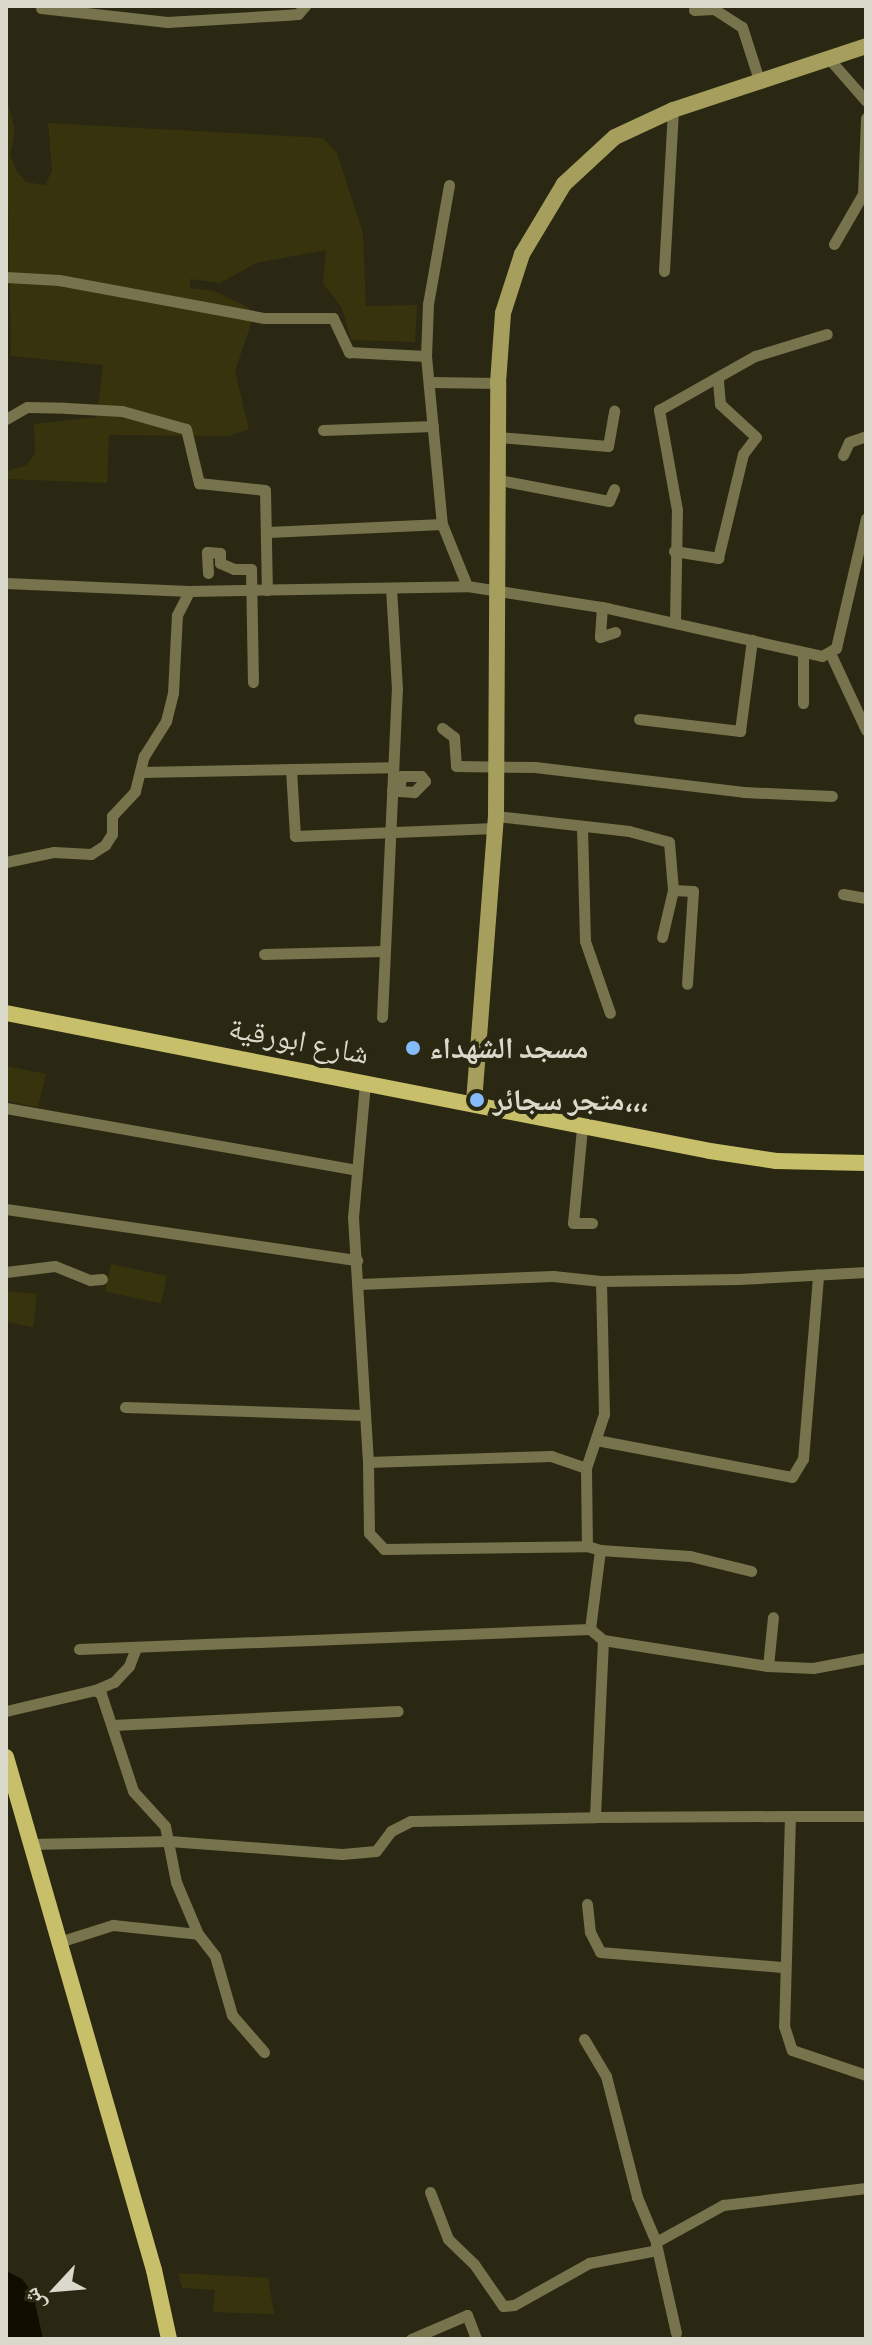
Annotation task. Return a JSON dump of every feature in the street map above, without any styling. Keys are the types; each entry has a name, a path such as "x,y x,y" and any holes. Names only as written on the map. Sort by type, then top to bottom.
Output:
{"main road":[{"path":"474,1102 496,822 498,383 503,313 522,254 541,218 585,160 615,137 673,110 831,61 866,46"},
{"name":"شارع ابورقية","path":"6,1013 474,1102 582,1128 776,1161 866,1163"},
{"path":"6,1757 154,2270 169,2339"}],"street":[{"path":"41,8 167,22 298,14 305,6"},
{"path":"694,10 714,9 742,27 760,83"},
{"path":"831,61 866,101"},
{"path":"664,271 673,110"},
{"path":"834,244 863,194 866,118"},
{"path":"449,185 428,304 426,356 442,524 467,586"},
{"path":"6,277 59,280 265,318 333,318 349,352 426,356"},
{"path":"675,622 677,510 659,410 755,356 827,334"},
{"path":"674,551 718,558 743,454 756,437 720,404 718,379"},
{"path":"430,382 498,383"},
{"path":"6,419 27,407 122,411 186,429 199,483 265,490 267,590"},
{"path":"498,437 608,446 614,411"},
{"path":"323,430 433,426"},
{"path":"843,455 849,442 866,436"},
{"path":"499,480 609,501 614,489"},
{"path":"866,518 831,655 866,730"},
{"path":"268,532 442,524"},
{"path":"208,573 207,552 220,553 220,563 251,569 253,682"},
{"path":"6,583 189,591 467,586 602,607 803,652 831,655"},
{"path":"382,1017 389,831 396,790 393,767 397,689 391,589"},
{"path":"6,862 54,852 91,854 105,845 112,834 112,816 135,791 140,772 166,721 173,693 177,615 189,591"},
{"path":"602,607 600,637 615,632"},
{"path":"639,719 740,731 752,640"},
{"path":"803,652 803,703"},
{"path":"442,728 454,737 456,766 832,796"},
{"path":"140,772 393,767"},
{"path":"291,769 295,836 496,822 582,827 669,842 673,890 662,937"},
{"path":"582,827 585,941 610,1013"},
{"path":"673,890 693,891 687,984"},
{"path":"843,894 866,898"},
{"path":"264,954 384,951"},
{"path":"365,1083 357,1170 357,1260 369,1533 384,1549 587,1546 600,1550 690,1556 751,1571"},
{"path":"6,1108 357,1170"},
{"path":"582,1128 573,1223 592,1223"},
{"path":"6,1209 357,1260"},
{"path":"6,1272 55,1266 90,1280 102,1279"},
{"path":"360,1284 553,1276 601,1281 866,1272"},
{"path":"596,1440 792,1477 803,1459 818,1275"},
{"path":"587,1546 586,1468 604,1414 601,1281"},
{"path":"125,1407 363,1415"},
{"path":"368,1462 551,1456 586,1468"},
{"path":"590,1629 600,1550"},
{"path":"768,1666 773,1617"},
{"path":"79,1649 590,1629 603,1640 768,1666 813,1668 866,1658"},
{"path":"595,1817 603,1640"},
{"path":"6,1711 95,1690 114,1682 129,1666 136,1648"},
{"path":"95,1690 106,1702 133,1791 156,1811 169,1841 176,1882 198,1934 215,1956 232,2015 264,2052"},
{"path":"113,1725 398,1711"},
{"path":"790,1816 784,1967 786,2046 866,2075"},
{"path":"31,1844 169,1841 342,1854 376,1851 391,1831 411,1821 866,1816"},
{"path":"587,1904 590,1932 600,1952 784,1967"},
{"path":"59,1942 113,1925 198,1934"},
{"path":"584,2039 606,2076 637,2197 656,2246 676,2333"},
{"path":"430,2192 448,2239 474,2264 503,2306 514,2305 589,2263 656,2246 723,2205 866,2188"},
{"path":"411,2339 467,2315 476,2339"}],"shaded area":[{"path":"6,96 15,130 10,155 17,172 26,182 45,185 52,171 48,123 323,138 337,153 363,233 366,306 417,305 415,342 351,340 342,308 323,283 326,250 256,263 220,283 190,279 190,288 214,291 249,308 252,321 235,371 249,429 229,436 109,435 107,483 7,479 8,471 27,465 35,453 34,424 97,417 103,365 11,356"},
{"path":"6,1066 46,1074 38,1107 6,1101"},
{"path":"111,1264 167,1276 161,1303 105,1291"},
{"path":"6,1291 37,1294 33,1327 6,1322"},
{"path":"6,2271 22,2279 33,2294 43,2339 6,2339"},
{"path":"178,2273 268,2278 274,2314 213,2312 215,2290 182,2288"}],"place":[{"name":"مسجد الشهداء","path":"413,1048"},
{"name":"متجر سجائر،،،","path":"477,1100"}]}
